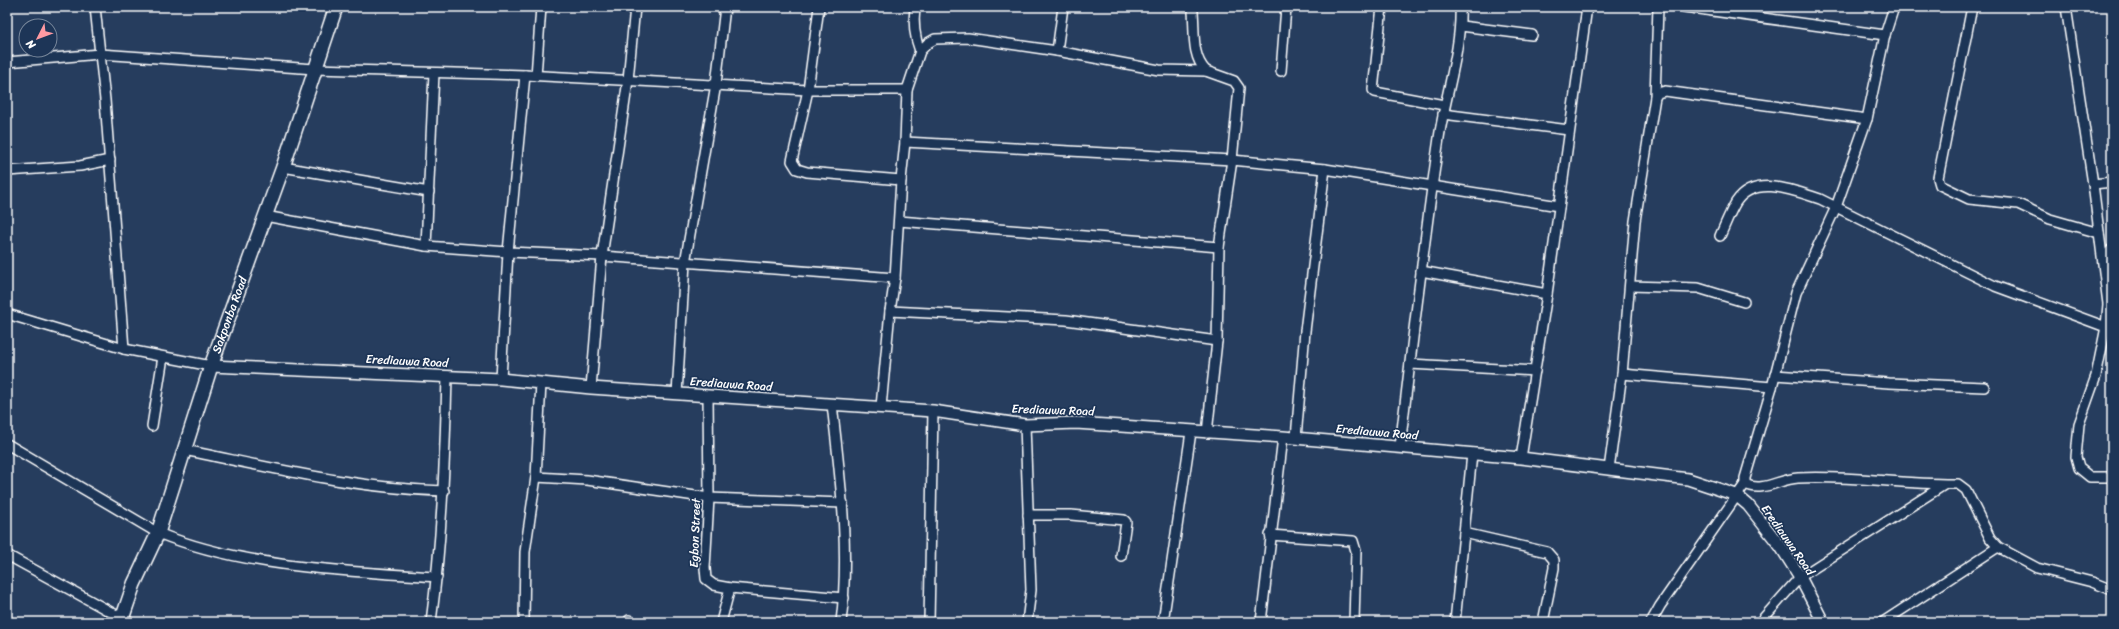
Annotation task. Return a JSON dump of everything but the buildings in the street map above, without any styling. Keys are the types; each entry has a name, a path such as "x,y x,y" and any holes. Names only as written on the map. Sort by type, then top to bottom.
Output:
{"main road":[{"name":"Sakponba Road","path":"124,621 134,584 158,533 211,366 283,166 336,7"}],"street":[{"path":"95,7 110,160 124,349"},
{"path":"536,76 540,7"},
{"path":"591,388 602,256 628,80 635,7"},
{"path":"677,394 685,263 716,84 725,7"},
{"path":"819,7 808,90 792,161 798,169 807,172 901,180"},
{"path":"915,7 913,20 915,39 920,51"},
{"path":"1057,51 1063,7"},
{"path":"1280,71 1286,7"},
{"path":"1382,7 1373,90 1375,92 1444,110 1569,130"},
{"path":"1400,447 1432,186 1444,110 1461,26 1460,7"},
{"path":"1522,458 1547,294 1587,7"},
{"path":"1609,469 1622,374 1635,221 1655,97 1658,7"},
{"path":"1684,7 1885,35"},
{"path":"1651,622 1660,606 1745,484 1745,478 1772,387 1796,293 1836,207 1867,119 1885,35 1894,7"},
{"path":"1972,7 1938,178 1940,185 1969,199 2018,204 2050,219 2099,233"},
{"path":"2066,7 2103,260 2109,281 2106,327 2108,342 2079,424 2076,458 2079,468 2090,477 2112,477"},
{"path":"1194,12 1196,55 1200,64 1206,71"},
{"path":"1461,26 1532,35"},
{"path":"881,407 890,310 895,278 901,180 905,142 907,90 920,51 928,43 936,39 968,38 1057,51 1159,70 1206,71 1234,81 1239,88 1232,160 1220,247 1216,341 1207,433"},
{"path":"7,62 100,54 315,69 525,75 808,90 907,90"},
{"path":"426,246 434,73"},
{"path":"501,379 508,252 525,75"},
{"path":"1655,97 1658,93 1665,90 1867,119"},
{"path":"905,142 1232,160 1326,169 1559,206"},
{"path":"7,171 80,166 110,160"},
{"path":"283,166 429,192"},
{"path":"1296,438 1305,331 1326,169"},
{"path":"2093,184 2112,182"},
{"path":"1720,236 1737,201 1750,190 1762,186 1792,190 1836,207 1995,286 2106,327"},
{"path":"265,216 426,246 508,252 602,256 895,278"},
{"path":"899,221 1220,247"},
{"path":"2103,260 2112,249"},
{"path":"1421,271 1547,294"},
{"path":"1630,286 1698,288 1744,302"},
{"path":"890,310 1066,320 1216,341"},
{"path":"7,314 124,349 211,366"},
{"path":"152,426 163,357"},
{"path":"1410,364 1535,371"},
{"name":"Erediauwa Road","path":"211,366 501,379 591,388 933,411 1026,425 1076,423 1191,432 1283,437 1522,458 1688,479 1736,495 1760,518 1800,577 1823,622"},
{"path":"1622,374 1772,387"},
{"path":"1775,375 1889,383 1984,387"},
{"path":"430,622 444,491 447,376"},
{"path":"524,622 525,552 536,477 541,383"},
{"name":"Egbon Street","path":"708,396 709,498 705,568 706,579 714,585 730,588 844,598"},
{"path":"832,404 843,503 844,598 841,622"},
{"path":"930,622 933,411"},
{"path":"1026,425 1031,590 1027,622"},
{"path":"1163,622 1191,432"},
{"path":"1261,622 1270,535 1283,437"},
{"path":"7,444 158,533 185,544 269,561 389,575 436,577"},
{"path":"184,450 297,473 414,490 444,491"},
{"path":"1455,622 1472,454"},
{"path":"536,477 587,480 709,498 843,503"},
{"path":"1745,484 1752,488 1762,488 1789,479 1815,477 1958,484 1966,490 1990,538 1998,547 2037,568 2092,582 2112,590"},
{"path":"1760,622 1800,577 1944,484"},
{"path":"1028,515 1071,515 1124,520 1126,522 1121,556"},
{"path":"1464,533 1547,552 1554,560 1554,568 1543,622"},
{"path":"1270,535 1353,541 1356,552 1354,622"},
{"path":"1883,622 1998,547"},
{"path":"7,555 124,621"},
{"path":"720,622 730,588"}]}
